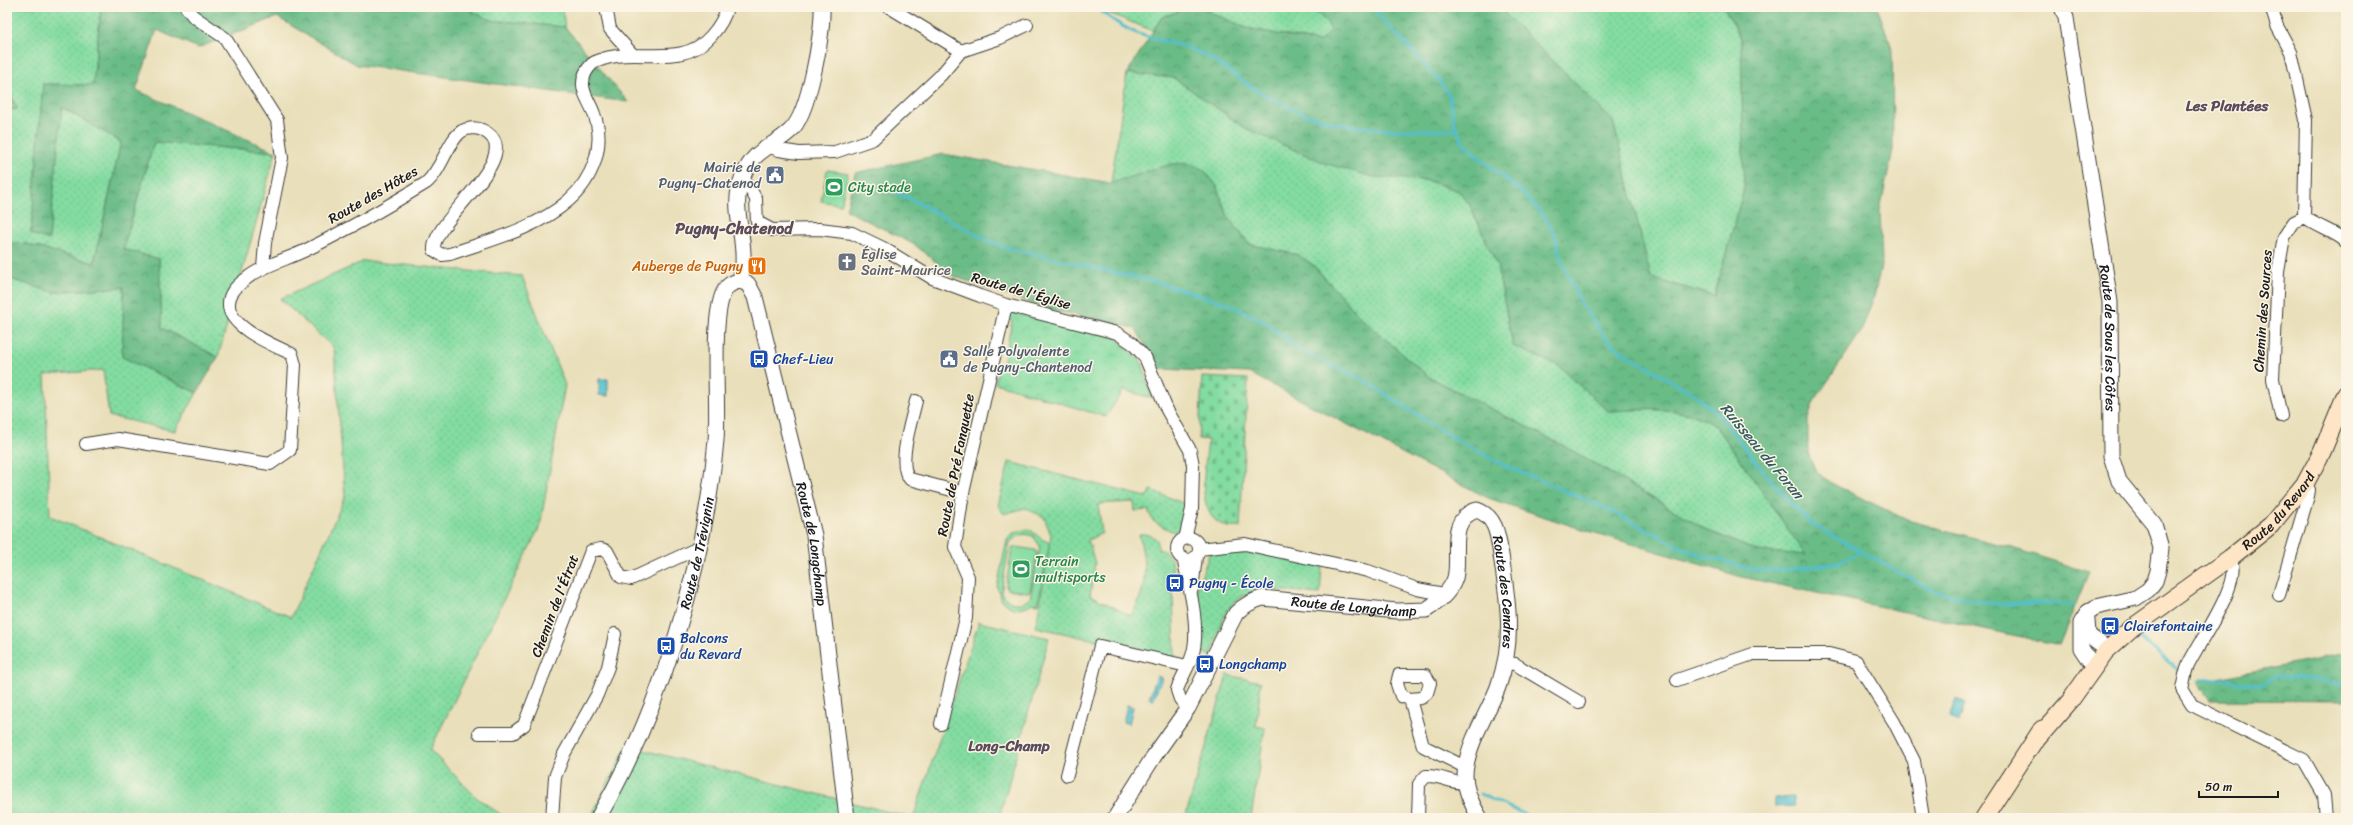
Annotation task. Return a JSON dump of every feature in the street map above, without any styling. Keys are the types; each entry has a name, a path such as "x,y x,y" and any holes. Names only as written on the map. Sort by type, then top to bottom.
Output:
{"main road":[{"name":"Route du Revard","path":"1984,818 2037,739 2054,708 2127,620 2180,592 2224,562 2271,525 2306,482 2322,452 2344,398 2346,382"}],"street":[{"path":"186,7 193,16 225,38 277,120 282,158 265,243 263,268"},
{"path":"606,7 610,29 633,55"},
{"name":"Route des Hôtes","path":"86,444 118,439 270,464 290,450 295,365 292,354 241,326 229,308 229,301 234,291 247,278 263,268 276,264 308,249 426,183 434,176 442,165 454,140 461,132 469,128 483,130 489,136 494,143 496,152 494,161 480,182 438,232 433,244 434,250 442,255 450,254 504,234 548,215 569,200 578,190 593,166 598,152 598,123 583,83 586,70 593,62 611,57 633,55 671,56 697,48 716,31 727,7"},
{"path":"740,281 743,263 737,209 743,177 755,155 791,131 799,120 814,74 820,44 822,7"},
{"path":"889,7 961,51"},
{"name":"Route de Sous les Côtes","path":"2062,7 2066,18 2110,302 2111,456 2119,481 2154,524 2161,548 2155,580 2148,590 2136,598 2096,607 2088,612 2088,635 2098,655"},
{"path":"2271,7 2277,26 2292,52 2306,120 2304,217 2316,226 2341,237 2346,242"},
{"path":"768,146 779,150 799,153 834,152 873,139 941,75 961,51 1000,38 1027,25"},
{"name":"Route de l'Église","path":"743,177 756,199 757,222 765,228 772,230 820,229 852,233 877,245 932,278 1006,305 1117,333 1138,348 1151,369 1167,410 1190,450 1193,465 1192,509 1194,546"},
{"name":"Chemin des Sources","path":"2281,416 2273,379 2278,272 2284,237 2294,222 2304,217"},
{"name":"Route de Trévignin","path":"598,818 634,747 673,645 698,548 713,478 717,434 718,325 720,300 725,289 732,282 740,281"},
{"name":"Route de Longchamp","path":"740,281 748,284 755,297 814,535 847,818"},
{"name":"Route de Pré Fanquette","path":"941,724 966,618 968,577 955,547 963,492 1006,305"},
{"path":"916,401 904,459 905,475 910,479 963,492"},
{"path":"2278,594 2308,496 2309,490 2306,482"},
{"name":"Route des Cendres","path":"1444,594 1455,578 1457,536 1460,522 1471,512 1477,510 1484,512 1493,521 1496,531 1510,613 1506,664 1470,751 1465,767 1465,783 1472,805 1480,818"},
{"path":"1194,546 1190,560 1183,558 1178,553 1178,546 1245,544 1368,571 1417,589 1444,594"},
{"path":"1191,594 1194,546"},
{"name":"Chemin de l'Étrat","path":"479,733 513,733 524,725 591,552 601,549 608,551 621,577 631,579 698,548"},
{"path":"1183,558 1191,594 1195,629 1193,655 1180,678 1177,690 1180,699 1191,703"},
{"path":"2224,562 2227,589 2223,601 2187,666 2182,689 2192,705 2304,760 2324,795 2326,818"},
{"name":"Route de Longchamp","path":"1115,818 1154,756 1191,703 1236,613 1252,601 1262,598 1416,611 1426,610 1444,594"},
{"path":"552,818 555,777 564,754 597,695 608,667 615,634"},
{"path":"1067,775 1100,646 1187,666"},
{"path":"1677,680 1753,654 1829,654 1856,661 1897,728 1914,761 1923,818"},
{"path":"1506,664 1515,664 1579,702"},
{"path":"1410,699 1423,746 1465,767"},
{"path":"1418,818 1419,784 1426,776 1437,775 1456,783 1465,783"}],"green space":[{"path":"7,7 101,7 93,85 43,84 31,234 49,239 61,107 121,142 94,263 26,244 7,242 7,110 17,109 7,85"},
{"path":"101,7 464,7 490,20 565,27 628,102 357,65 277,17 198,48 157,30 136,90 276,152 154,142 123,249 159,259 162,328 218,357 197,393 122,357 124,287 53,292 7,278 7,242 26,244 94,263 121,142 62,107 49,240 31,234 43,84 93,85"},
{"path":"464,7 562,7 565,27 490,20"},
{"path":"1103,7 1192,7 1162,17 1153,31 1104,11"},
{"path":"1192,7 1199,7 1246,28 1319,42 1331,30 1327,24 1316,13 1307,9 1294,7 1502,7 1506,15 1613,121 1651,278 1714,296 1744,189 1741,38 1724,7 1877,7 1892,48 1893,150 1880,210 1882,261 1874,297 1861,332 1813,403 1808,419 1808,453 1815,469 1827,481 1907,520 2009,547 2089,572 2059,645 1742,577 1572,526 1488,498 1249,373 1160,369 1135,328 1044,308 953,276 915,245 846,210 855,173 943,154 1111,183 1171,164 1188,163 1204,170 1216,185 1228,217 1249,244 1298,255 1313,265 1362,319 1429,377 1566,447 1707,530 1756,551 1806,555 1717,427 1691,415 1678,412 1664,410 1608,411 1559,366 1513,346 1497,265 1470,205 1459,191 1426,180 1373,177 1324,163 1245,128 1174,78 1127,73 1162,17"},
{"path":"1199,7 1308,8 1323,16 1332,30 1319,42 1246,28"},
{"path":"1502,7 1724,7 1741,38 1744,189 1714,296 1651,278 1613,121 1506,15"},
{"path":"1127,73 1174,78 1245,128 1373,177 1426,180 1459,191 1470,205 1497,265 1513,346 1559,366 1608,411 1664,410 1678,412 1704,420 1717,427 1806,555 1756,551 1707,530 1566,447 1429,377 1362,319 1313,265 1298,255 1249,244 1228,217 1216,185 1111,183"},
{"path":"7,85 17,109 7,110"},
{"path":"154,142 276,152 218,357 162,328 159,259 123,250"},
{"name":"City stade","path":"827,170 848,173 841,205 821,201"},
{"path":"364,261 522,276 565,385 540,526 430,750 477,798 506,818 7,818 7,278 53,292 124,287 123,357 197,393 175,431 109,416 103,370 45,375 50,516 291,617 345,497 334,348 280,299"},
{"path":"1007,313 1014,313 1115,337 1142,363 1152,398 1123,390 1106,417 995,383 998,364 1003,365 1012,321 1006,319"},
{"path":"1202,377 1248,379 1240,527 1227,527 1215,520 1209,511 1205,500 1204,475 1208,440 1199,439"},
{"path":"1009,462 1146,497 1151,490 1185,504 1188,524 1180,532 1171,531 1153,521 1148,510 1135,511 1134,502 1098,504 1102,533 1088,540 1095,563 1090,595 1131,616 1141,595 1144,576 1143,556 1139,534 1149,535 1155,538 1157,540 1158,549 1164,551 1172,560 1175,658 1036,627 1051,535 1044,517 1025,508 1004,514 998,506"},
{"path":"1028,529 1041,539 1050,542 1038,604 1032,603 1027,606 1014,609 1002,601 997,587 1007,540 1013,533","holes":["1025,534 1033,536 1040,546 1030,598 1022,603 1010,602 1001,592 1010,542 1016,537"]},
{"name":"Terrain multisports","path":"1015,547 1035,550 1037,553 1030,591 1027,592 1007,589 1006,585 1012,549"},
{"path":"1243,547 1322,566 1320,594 1270,591 1246,595 1236,601 1225,615 1211,656 1199,650 1197,589 1210,552"},
{"path":"979,622 1049,638 999,818 913,818"},
{"path":"2346,653 2346,701 2210,700 2197,682"},
{"path":"1227,675 1261,682 1256,726 1265,728 1251,818 1185,818"},
{"path":"627,746 913,818 590,818"}],"water":[{"path":"599,379 608,379 608,396 599,395"},
{"path":"1157,676 1162,678 1153,700 1149,698"},
{"path":"1956,699 1965,703 1959,722 1949,718"},
{"path":"1127,705 1133,707 1129,724 1123,722"},
{"path":"1793,797 1794,806 1774,807 1774,798"}],"waterway":[{"path":"1095,7 1117,23 1135,33 1188,48 1203,54 1263,94 1285,106 1308,115 1332,122 1381,129 1456,129"},
{"name":"Ruisseau du Foran","path":"1371,7 1438,79 1449,95 1455,126 1463,142 1476,155 1523,193 1542,214 1555,234 1561,259 1581,304 1606,339 1624,353 1697,396 1719,415 1774,484 1810,523 1926,587 1948,595 1994,604 2055,603 2073,606"},
{"path":"887,189 917,202 974,234 1004,247 1156,282 1231,305 1266,323 1300,350 1362,379 1444,432 1499,463 1607,509 1686,550 1746,568 1761,570 1786,570 1832,564 1840,562 1861,551"},
{"name":"Ruisseau du Foran","path":"2139,637 2177,669"},
{"name":"Ruisseau du Foran","path":"2200,680 2229,679 2238,683 2262,684 2277,676 2321,680 2337,684 2346,683"},
{"path":"1480,794 1533,818"}],"place":[{"name":"Mairie de Pugny-Chatenod","path":"775,175"},
{"name":"City stade","path":"834,187"},
{"name":"Église Saint-Maurice","path":"847,262"},
{"name":"Auberge de Pugny","path":"757,266"},
{"name":"Chef-Lieu","path":"759,359"},
{"name":"Salle Polyvalente de Pugny-Chantenod","path":"949,359"},
{"name":"Terrain multisports","path":"1021,569"},
{"name":"Pugny - École","path":"1175,583"},
{"name":"Clairefontaine","path":"2110,626"},
{"name":"Balcons du Revard","path":"666,646"},
{"name":"Longchamp","path":"1205,664"}],"district":[{"name":"Les Plantées","path":"2227,106"},
{"name":"Pugny-Chatenod","path":"734,228"},
{"name":"Long-Champ","path":"1009,746"}]}
